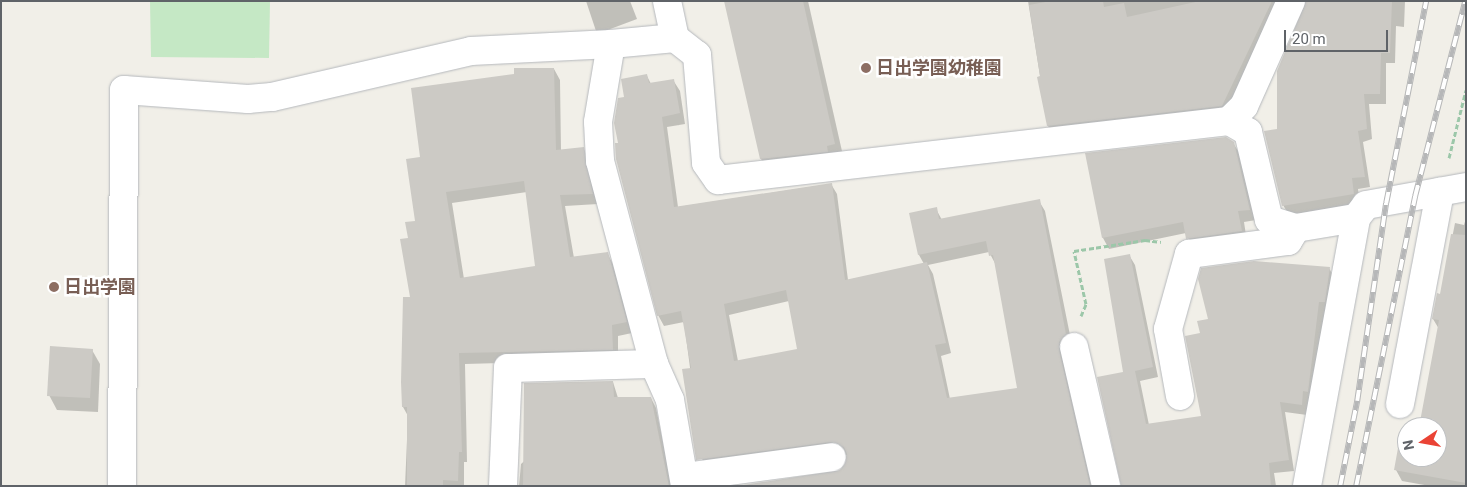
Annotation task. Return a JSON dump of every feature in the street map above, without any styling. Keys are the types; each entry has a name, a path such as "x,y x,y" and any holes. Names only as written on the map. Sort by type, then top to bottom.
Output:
{"street":[{"path":"667,1 675,38 697,55 706,163 718,180 1229,120 1244,106 1290,1"},
{"path":"122,486 124,90 248,99 272,97 471,51 611,44 675,38"},
{"path":"611,44 598,122 600,161 654,364 670,400 685,481 832,457"},
{"path":"1229,120 1248,132 1269,220 1296,228 1356,218"},
{"path":"1307,486 1356,218 1366,205 1453,190 1400,404"},
{"path":"1180,396 1168,329 1189,254 1288,241 1296,228"},
{"path":"1074,347 1106,486"},
{"path":"503,486 508,368 654,364"}],"path":[{"path":"1453,190 1466,90"},
{"path":"1074,347 1074,333 1086,304 1074,251 1145,240 1170,244 1189,254"}],"green space":[{"path":"150,1 270,1 269,58 151,57"}],"building":[{"path":"724,1 803,1 835,144 827,146 828,152 760,159"},
{"path":"1051,1 1103,1 1104,7 1124,3 1127,17 1200,1 1272,1 1222,106 1047,126 1037,77 1040,76 1029,5"},
{"path":"1306,1 1392,1 1390,53 1381,53 1380,94 1364,94 1367,129 1358,131 1365,177 1352,178 1354,194 1282,206 1264,131 1277,129 1277,71"},
{"path":"514,68 554,68 556,150 584,147 593,194 560,195 570,257 608,252 627,322 612,325 613,350 459,353 462,452 459,452 458,481 443,480 443,486 407,486 407,407 402,407 401,382 403,297 410,297 400,239 408,238 405,222 415,221 406,159 420,157 411,88 514,74","holes":["524,181 535,266 460,278 446,192"]},
{"path":"647,74 649,83 674,79 680,113 662,117 674,207 832,183 845,280 927,262 946,343 935,345 947,398 1017,388 993,255 989,256 986,241 918,255 909,213 937,207 939,219 1040,199 1066,334 1059,342 1059,350 1090,486 737,486 841,470 847,454 844,447 830,442 696,460 682,369 691,368 681,311 657,316 616,159 615,143 618,143 614,123 618,98 624,97 621,79","holes":["786,290 797,349 734,361 724,304"]},
{"path":"1226,137 1234,142 1250,210 1238,211 1242,231 1186,239 1183,222 1102,238 1085,153"},
{"path":"1451,234 1466,235 1466,483 1394,470 1397,454 1397,467 1447,467 1447,417 1421,417 1439,320 1432,319 1437,293 1440,294"},
{"path":"1130,254 1153,367 1135,371 1146,424 1201,416 1185,336 1200,333 1197,321 1208,319 1198,279 1201,268 1254,261 1330,267 1325,302 1319,302 1308,392 1303,391 1302,405 1280,402 1289,460 1269,463 1271,486 1121,486 1097,377 1123,372 1104,259"},
{"path":"50,346 93,349 90,398 47,396"},
{"path":"613,381 614,397 651,397 669,486 523,486 524,383"}],"railway":[{"path":"1340,486 1357,401 1386,203 1426,1"},
{"path":"1356,486 1415,196 1465,1"}],"place":[{"name":"日出学園幼稚園","path":"866,68"},
{"name":"日出学園","path":"54,287"}]}
